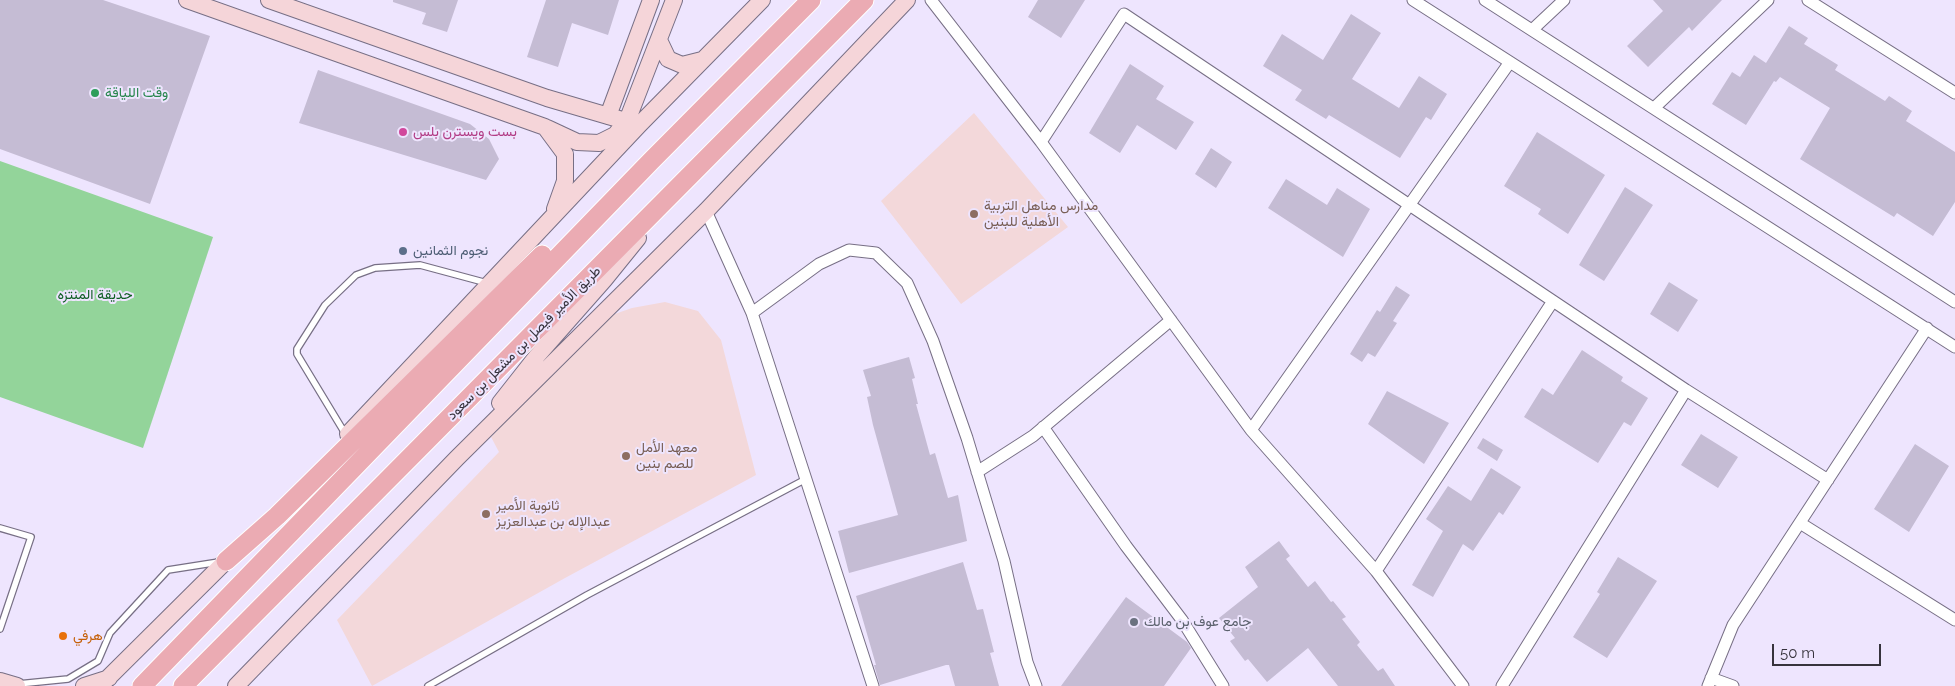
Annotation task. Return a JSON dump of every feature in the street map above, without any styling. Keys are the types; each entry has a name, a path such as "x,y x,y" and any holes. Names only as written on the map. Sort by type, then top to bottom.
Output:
{"main road":[{"path":"187,0 545,127 577,142 599,143 633,123 659,40 674,0"},
{"path":"269,0 547,98 633,123"},
{"path":"608,116 651,0"},
{"path":"84,686 104,682 226,561 490,283 552,216 633,123 702,60 762,0"},
{"path":"142,686 651,161 811,0"},
{"name":"طريق الأمير فيصل بن مشعل بن سعود","path":"183,686 864,0"},
{"path":"239,684 457,458 706,211 907,0"},
{"path":"659,40 668,59 682,64 702,60"},
{"path":"545,127 564,154 565,181 552,216"},
{"path":"226,561 277,516 569,229 651,161"},
{"path":"457,458 537,356 604,280 682,183"}],"street":[{"path":"931,0 1041,142 1251,430 1376,571 1463,686"},
{"path":"1413,0 1955,346"},
{"path":"1485,0 1955,302"},
{"path":"1532,30 1564,0"},
{"path":"1654,108 1768,0"},
{"path":"1808,0 1955,93"},
{"path":"1041,142 1124,14 1686,390 1828,480"},
{"path":"1251,430 1510,62"},
{"path":"706,211 752,313 873,686"},
{"path":"752,313 819,264 849,250 876,253 907,283 933,341 977,472 1004,561 1027,662 1036,686"},
{"path":"1376,571 1553,301"},
{"path":"977,472 1033,436 1171,320"},
{"path":"1733,686 1709,682 1733,625 1927,328"},
{"path":"1502,686 1686,390"},
{"path":"1043,427 1126,546 1182,620 1223,686"},
{"path":"1800,523 1955,620"}],"lane":[{"path":"346,436 297,354 297,349 325,305 356,275 375,268 420,265 490,283"},
{"path":"428,686 587,595 806,480"},
{"path":"0,528 32,537 0,629"},
{"path":"0,672 9,684 68,679 98,661 110,633 168,570 226,561"}],"shaded area":[{"name":"مدارس مناهل التربية الأهلية للبنين","path":"974,113 1068,227 961,304 881,201"},
{"name":"معهد الأمل للصم بنين","path":"665,302 698,311 721,340 756,475 565,578 372,686 337,620 499,452 491,437 606,317 632,308"}],"green space":[{"name":"حديقة المنتزه","path":"0,161 213,237 143,448 0,397"}],"building":[{"name":"وقت اللياقة","path":"0,0 103,0 210,36 150,204 0,149"},
{"path":"393,0 458,0 447,32 422,24 426,13 393,2"},
{"path":"546,0 619,0 608,35 572,23 558,67 527,57"},
{"path":"1038,0 1085,0 1061,38 1028,17"},
{"path":"1653,0 1722,0 1692,31 1689,27 1648,67 1627,46 1663,11"},
{"path":"1351,14 1381,33 1352,79 1399,108 1419,76 1447,94 1431,120 1426,117 1400,158 1329,115 1326,119 1295,100 1302,90 1263,66 1282,34 1323,60"},
{"path":"1789,26 1808,38 1804,44 1838,65 1835,70 1885,101 1889,96 1912,111 1906,121 1955,152 1955,202 1933,236 1897,213 1894,217 1800,159 1830,108 1780,77 1776,82 1774,81 1746,125 1712,104 1732,72 1740,77 1754,55 1766,63"},
{"path":"1130,64 1164,86 1156,99 1194,122 1176,150 1137,125 1120,153 1089,133"},
{"name":"بست ويسترن بلس","path":"318,70 470,124 489,139 499,159 486,180 299,123"},
{"path":"1537,132 1605,175 1568,234 1538,214 1541,209 1504,186"},
{"path":"1211,148 1232,162 1216,188 1195,174"},
{"path":"1286,179 1327,205 1337,188 1370,209 1343,257 1268,208"},
{"path":"1625,187 1653,205 1604,281 1579,265"},
{"path":"1669,282 1698,300 1678,332 1650,314"},
{"path":"1396,286 1410,295 1393,321 1397,323 1375,357 1368,353 1362,362 1350,354 1377,310 1380,312"},
{"path":"1582,350 1623,377 1621,381 1648,398 1631,426 1624,422 1598,463 1524,417 1542,388 1553,395"},
{"path":"909,357 915,378 912,379 918,404 916,404 930,455 935,453 948,498 958,495 967,541 849,573 838,531 898,515 873,425 867,397 871,396 863,370"},
{"path":"1387,391 1449,423 1424,464 1368,424"},
{"path":"1701,434 1738,457 1718,488 1681,465"},
{"path":"1483,438 1503,450 1497,461 1477,448"},
{"path":"1915,444 1949,466 1909,532 1874,509"},
{"path":"1491,468 1521,487 1503,515 1499,512 1473,551 1463,544 1433,597 1412,585 1443,531 1426,519 1448,486 1471,501"},
{"path":"1279,541 1290,556 1286,559 1308,587 1315,581 1331,602 1333,601 1346,617 1342,619 1360,642 1357,645 1378,671 1383,668 1395,686 1338,686 1308,648 1267,682 1248,659 1245,661 1230,641 1235,638 1219,618 1258,587 1245,567"},
{"path":"1618,557 1657,581 1607,658 1573,637 1600,594 1597,592"},
{"path":"963,562 977,610 983,609 994,652 990,653 999,686 955,686 949,665 880,685 856,596"},
{"name":"جامع عوف بن مالك","path":"1126,597 1187,642 1191,648 1164,686 1061,686"}],"place":[{"name":"وقت اللياقة","path":"95,93"},
{"name":"بست ويسترن بلس","path":"403,132"},
{"name":"مدارس مناهل التربية الأهلية للبنين","path":"974,214"},
{"name":"نجوم الثمانين","path":"403,251"},
{"name":"معهد الأمل للصم بنين","path":"626,456"},
{"name":"ثانوية الأمير عبدالإله بن عبدالعزيز","path":"486,514"},
{"name":"جامع عوف بن مالك","path":"1134,622"},
{"name":"هرفي","path":"63,636"}]}
